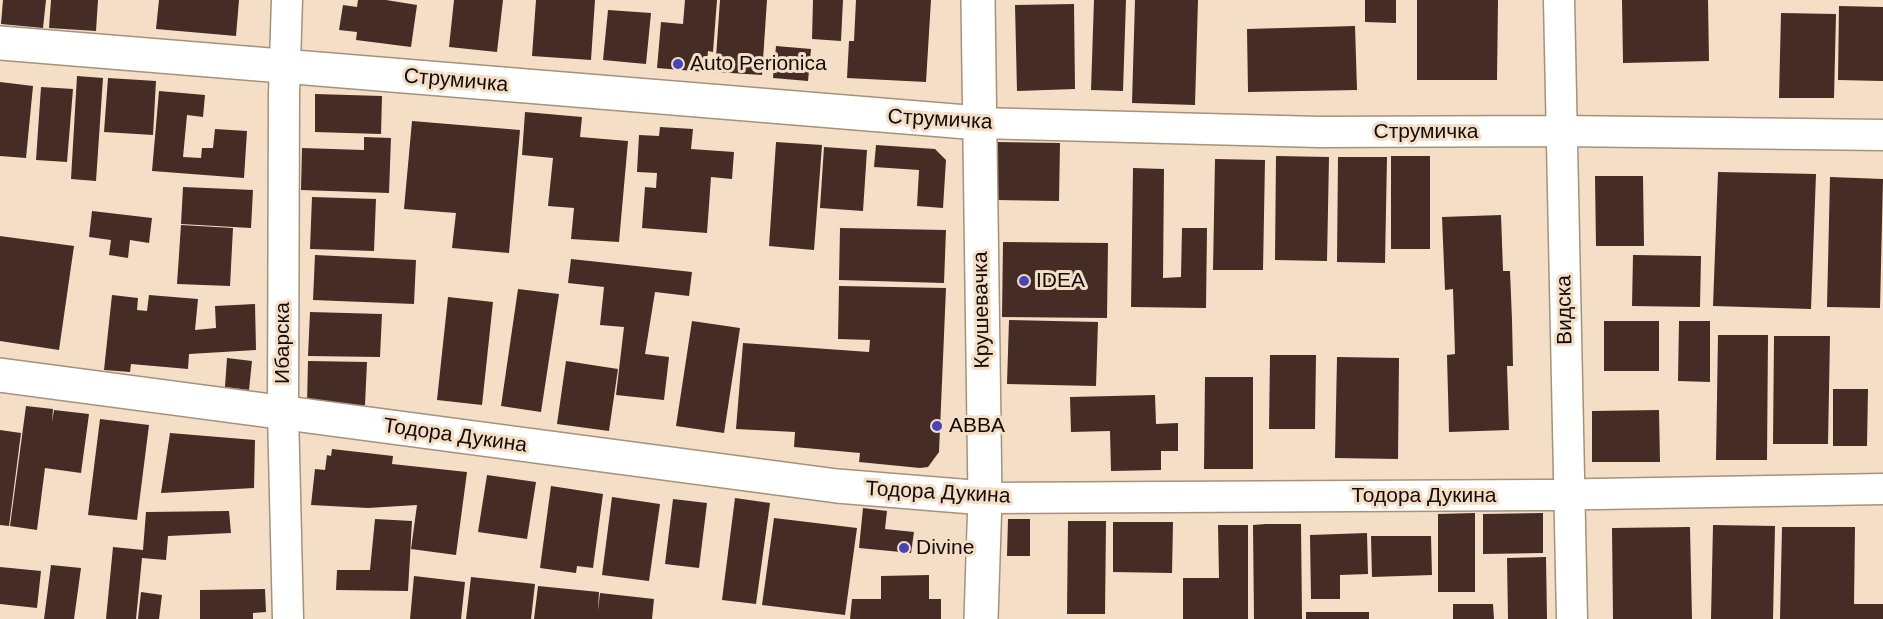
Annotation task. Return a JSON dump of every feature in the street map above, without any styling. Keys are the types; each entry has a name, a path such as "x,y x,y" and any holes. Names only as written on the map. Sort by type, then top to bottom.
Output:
{"main road":[{"name":"Крушевачка","path":"978,0 984,498 981,619"},
{"name":"Струмичка","path":"0,43 979,123"},
{"name":"Тодора Дукина","path":"0,375 837,486 984,498"}],"street":[{"name":"Ибарска","path":"287,0 283,412 288,619"},
{"name":"Видска","path":"1559,0 1572,619"},
{"name":"Струмичка","path":"979,123 1319,132 1560,131 1883,135"},
{"name":"Тодора Дукина","path":"984,498 1570,495 1883,489"}],"building":[{"path":"3,0 46,0 43,28 1,24"},
{"path":"51,0 98,0 96,31 49,28"},
{"path":"159,0 239,0 236,36 156,29"},
{"path":"358,0 386,0 417,5 411,47 356,40 357,32 339,30 343,5 357,7"},
{"path":"454,0 503,0 497,52 449,47"},
{"path":"536,0 595,0 591,60 532,56"},
{"path":"685,0 717,0 713,52 708,51 706,72 657,68 661,22 683,24"},
{"path":"720,0 767,0 762,75 715,72"},
{"path":"813,0 843,0 841,41 812,39"},
{"path":"856,0 931,0 926,82 847,78 849,41 854,41"},
{"path":"1094,0 1126,0 1123,91 1091,90"},
{"path":"1135,0 1198,0 1195,105 1132,103"},
{"path":"1365,0 1396,0 1396,23 1365,22"},
{"path":"1417,0 1498,0 1497,80 1417,80"},
{"path":"1622,0 1708,0 1709,61 1623,63"},
{"path":"1074,4 1075,89 1017,91 1015,5"},
{"path":"1839,6 1883,7 1883,81 1838,80"},
{"path":"608,10 651,13 646,64 603,60"},
{"path":"1781,13 1836,14 1834,98 1779,98"},
{"path":"1355,26 1357,90 1248,92 1247,29"},
{"path":"776,46 811,49 808,81 773,78"},
{"path":"77,76 103,78 96,181 71,179"},
{"path":"108,78 156,81 153,135 104,132"},
{"path":"0,82 33,86 26,158 0,156"},
{"path":"41,87 73,89 67,162 36,160"},
{"path":"159,91 205,95 203,117 187,115 183,157 201,158 202,148 213,148 215,129 247,131 244,178 152,171"},
{"path":"315,94 382,96 381,134 315,132"},
{"path":"525,112 582,117 580,137 628,141 619,242 571,239 574,208 548,206 553,158 522,155"},
{"path":"412,121 520,130 509,253 452,248 456,213 404,209"},
{"path":"660,127 693,129 691,149 734,152 732,179 711,177 707,233 642,228 645,187 656,188 657,173 637,172 639,135 659,136"},
{"path":"364,137 391,138 389,193 301,190 302,148 364,150"},
{"path":"776,142 822,145 814,250 769,246"},
{"path":"996,142 1060,143 1059,201 995,200"},
{"path":"876,145 935,149 946,160 943,208 917,206 919,170 874,167"},
{"path":"824,147 867,150 863,211 820,208"},
{"path":"1276,156 1329,157 1327,261 1275,260"},
{"path":"1391,156 1430,156 1430,249 1391,249"},
{"path":"1338,157 1387,157 1385,263 1337,262"},
{"path":"1215,159 1265,160 1263,270 1213,270"},
{"path":"1133,168 1164,169 1163,278 1181,277 1182,228 1207,228 1206,308 1131,307"},
{"path":"1718,172 1816,174 1811,309 1713,306"},
{"path":"1595,176 1643,176 1644,246 1596,246"},
{"path":"1830,177 1883,179 1880,308 1827,307"},
{"path":"183,187 253,190 251,228 181,224"},
{"path":"312,197 376,199 374,251 310,249"},
{"path":"92,211 152,218 149,243 130,240 128,258 109,255 111,240 89,237"},
{"path":"1501,215 1503,271 1510,271 1512,320 1513,366 1507,366 1509,430 1449,432 1447,355 1455,354 1453,289 1445,290 1442,217"},
{"path":"181,225 233,228 230,286 177,284"},
{"path":"840,228 946,230 944,283 839,280"},
{"path":"0,236 74,246 59,350 0,341"},
{"path":"1003,242 1108,243 1107,318 1002,317"},
{"path":"315,255 416,260 414,304 313,300"},
{"path":"1633,255 1701,256 1700,307 1632,306"},
{"path":"571,259 692,272 689,296 655,292 645,354 669,357 664,400 616,395 624,327 600,325 604,287 568,283"},
{"path":"839,286 946,288 939,452 928,467 859,462 860,453 794,447 795,432 736,429 743,343 869,352 870,340 838,339"},
{"path":"518,289 559,294 541,412 501,406"},
{"path":"112,295 138,298 137,310 147,311 149,295 198,299 195,330 216,328 215,306 255,304 256,350 189,354 188,369 131,364 130,372 104,370"},
{"path":"448,297 493,302 482,405 437,400"},
{"path":"310,312 382,314 380,357 308,356"},
{"path":"1009,320 1098,322 1096,386 1007,384"},
{"path":"692,321 740,328 724,433 676,426"},
{"path":"1604,321 1659,321 1659,371 1604,371"},
{"path":"1679,321 1710,321 1710,382 1678,381"},
{"path":"1718,335 1768,335 1767,460 1716,460"},
{"path":"1774,336 1830,336 1828,444 1773,444"},
{"path":"1270,355 1316,355 1315,429 1269,429"},
{"path":"1337,357 1399,358 1398,459 1335,458"},
{"path":"227,358 252,361 249,390 225,387"},
{"path":"308,361 367,362 365,405 307,404"},
{"path":"566,361 618,369 609,431 557,424"},
{"path":"1205,377 1253,377 1253,469 1204,469"},
{"path":"1833,389 1868,389 1867,446 1833,446"},
{"path":"1155,395 1156,424 1178,423 1178,451 1161,451 1161,470 1111,471 1110,431 1071,432 1070,397"},
{"path":"26,406 53,409 52,422 54,410 89,414 81,473 45,468 37,530 10,526"},
{"path":"1659,410 1660,462 1592,462 1592,411"},
{"path":"100,419 149,425 137,520 88,515"},
{"path":"0,430 21,433 9,526 0,525"},
{"path":"170,433 255,440 254,488 161,493"},
{"path":"332,449 393,456 392,464 467,472 456,555 411,549 417,505 368,508 311,505 315,469 325,470 327,455 331,456"},
{"path":"487,475 536,482 527,539 478,532"},
{"path":"551,486 603,494 593,568 577,566 576,573 540,568"},
{"path":"612,497 660,504 649,581 602,575"},
{"path":"735,498 770,503 756,604 722,600"},
{"path":"673,499 707,503 699,568 665,564"},
{"path":"863,508 887,511 885,529 914,532 911,553 859,548"},
{"path":"229,511 231,533 168,536 166,560 142,558 136,619 106,619 113,547 143,550 146,512"},
{"path":"1475,513 1475,592 1438,592 1438,514"},
{"path":"1543,513 1543,553 1483,554 1483,514"},
{"path":"774,518 857,528 845,615 762,605"},
{"path":"375,519 412,521 408,591 336,590 337,570 370,570"},
{"path":"1008,519 1030,519 1030,556 1007,556"},
{"path":"1068,521 1106,521 1105,614 1067,614"},
{"path":"1113,522 1173,522 1172,573 1113,572"},
{"path":"1301,524 1302,619 1254,619 1253,525"},
{"path":"1218,525 1248,525 1248,619 1183,619 1183,578 1219,578"},
{"path":"1713,525 1775,526 1773,619 1711,619"},
{"path":"1690,527 1692,619 1613,619 1612,528"},
{"path":"1782,527 1855,527 1854,604 1883,604 1883,619 1780,619"},
{"path":"1367,533 1368,574 1340,575 1340,599 1311,599 1310,535"},
{"path":"1371,536 1431,536 1432,575 1372,577"},
{"path":"1546,557 1547,619 1508,619 1507,558"},
{"path":"51,565 81,568 74,619 44,619"},
{"path":"0,567 41,571 37,608 0,604"},
{"path":"929,575 929,599 941,599 941,619 850,619 852,599 881,599 881,576"},
{"path":"414,576 465,582 461,619 410,619"},
{"path":"471,577 535,584 531,619 466,619"},
{"path":"538,586 599,592 598,611 600,593 654,599 652,619 534,619"},
{"path":"265,589 266,612 253,613 253,619 200,619 200,590"},
{"path":"141,592 162,595 159,619 138,619"},
{"path":"1453,604 1493,604 1494,619 1453,619"},
{"path":"1306,612 1369,612 1369,619 1306,619"}],"place":[{"name":"Auto Perionica","path":"678,64"},
{"name":"IDEA","path":"1024,281"},
{"name":"ABBA","path":"937,426"},
{"name":"Divine","path":"904,548"}]}
